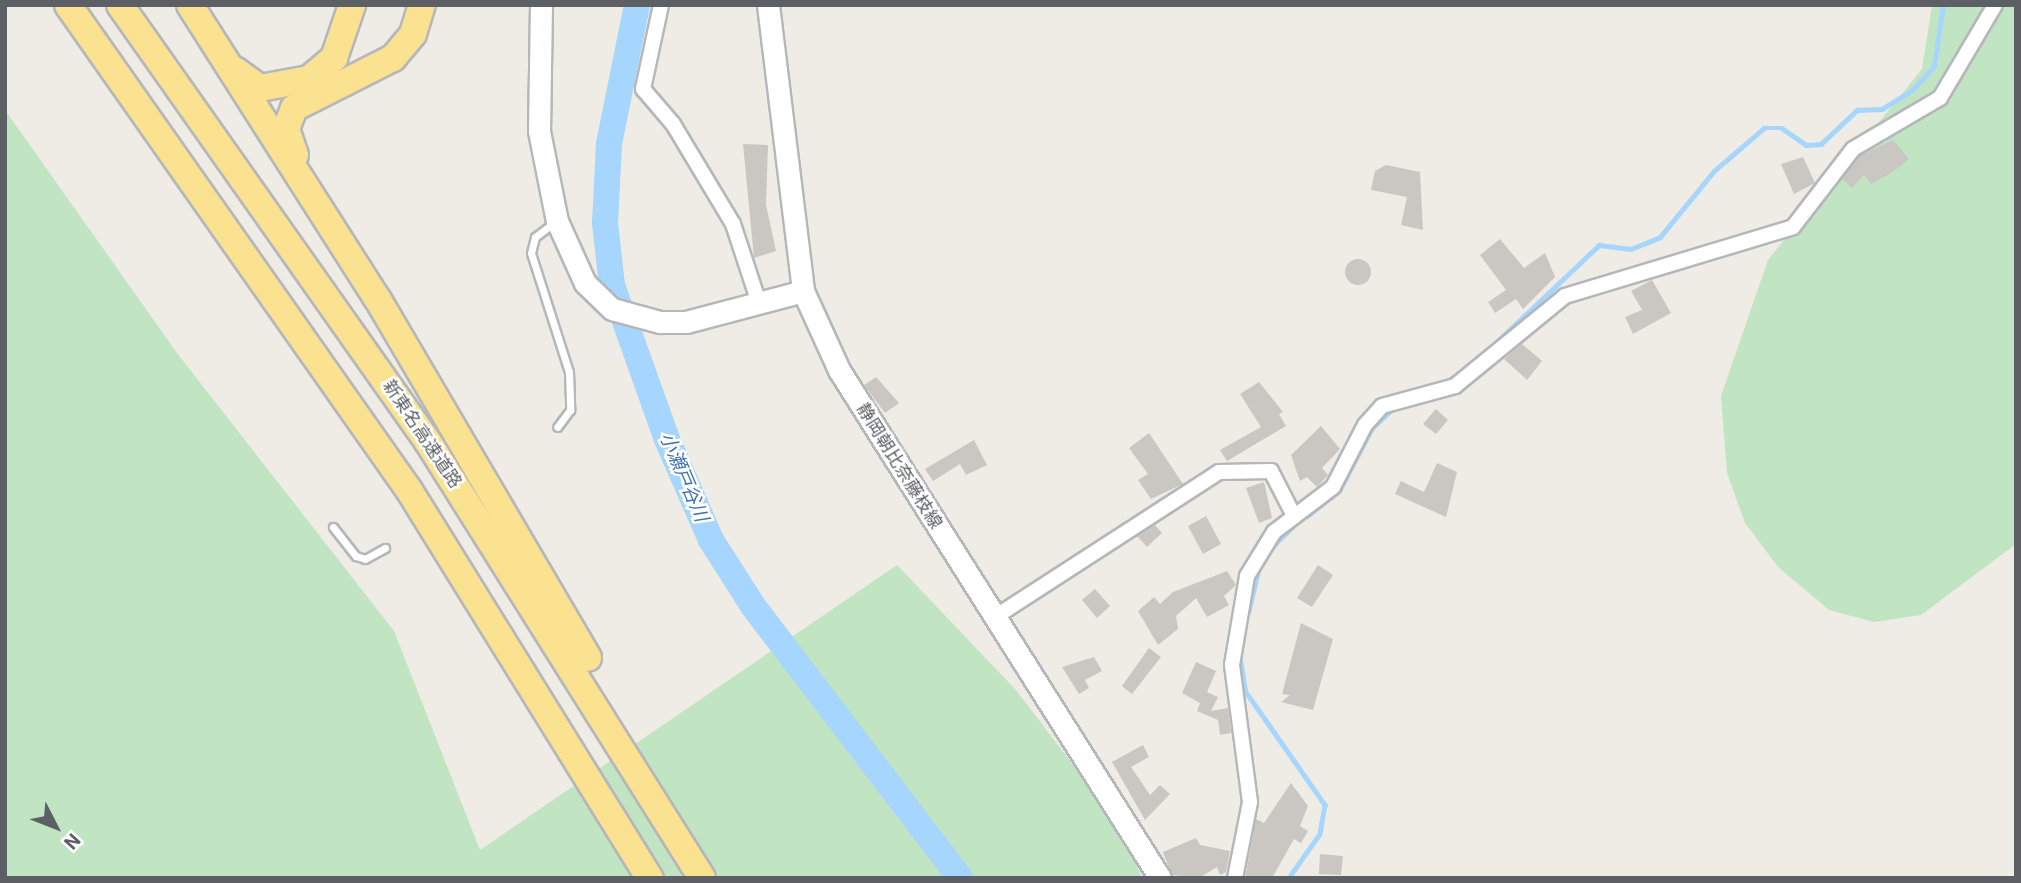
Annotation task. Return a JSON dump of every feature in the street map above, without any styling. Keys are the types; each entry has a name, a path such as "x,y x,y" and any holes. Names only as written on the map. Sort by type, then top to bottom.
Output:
{"highway":[{"path":"68,5 409,490 650,878"},
{"name":"新東名高速道路","path":"120,5 428,442 705,878"},
{"path":"190,5 335,231 607,689 705,878"},
{"path":"220,53 251,85 295,84 334,58 352,5"},
{"path":"335,231 292,150 287,119 314,93 393,58 413,34 422,5"}],"main road":[{"path":"541,5 539,131 557,221 585,283 612,309 649,321 686,322 803,291"},
{"name":"静岡朝比奈藤枝線","path":"768,5 803,291 839,370 1160,878"}],"street":[{"path":"661,5 643,89 673,124 733,224 759,303"},
{"path":"1235,878 1251,781 1233,689 1234,643 1247,576 1274,531 1333,487 1364,425 1382,406 1455,386 1565,296 1793,227 1853,149 1940,98 1995,5"},
{"path":"995,617 1219,472 1271,471 1294,516"}],"lane":[{"path":"557,221 535,237 531,253 569,372 570,410 557,427"},
{"path":"333,527 356,556 365,559 385,548"}],"green space":[{"path":"1932,5 2016,5 2016,544 1921,615 1874,622 1829,610 1778,567 1745,523 1727,473 1721,396 1768,260 1922,69"},
{"path":"5,110 177,353 394,631 480,850 897,565 1015,689 1120,826 1142,878 5,878"}],"building":[{"path":"1893,140 1909,159 1891,173 1871,184 1864,175 1852,188 1842,179 1859,156"},
{"path":"743,144 768,145 766,205 776,251 754,258"},
{"path":"1803,157 1815,183 1794,194 1781,164"},
{"path":"1386,165 1420,172 1423,230 1401,225 1407,197 1371,190 1375,171"},
{"path":"1500,239 1524,268 1545,253 1555,277 1523,309 1516,299 1495,313 1488,302 1506,290 1480,255"},
{"path":"1358,259 1368,262 1371,272 1368,282 1358,285 1348,282 1345,272 1348,262"},
{"path":"1652,280 1671,313 1633,334 1625,317 1642,310 1631,291"},
{"path":"1522,344 1542,361 1527,380 1504,359"},
{"path":"876,377 899,403 885,413 864,385"},
{"path":"1259,382 1283,412 1279,414 1286,426 1227,461 1220,450 1261,427 1240,394"},
{"path":"1436,409 1448,420 1436,434 1423,424"},
{"path":"1321,426 1340,449 1322,468 1328,475 1317,487 1307,477 1300,481 1291,455"},
{"path":"1149,433 1183,484 1151,499 1138,480 1148,474 1129,448"},
{"path":"974,440 987,465 966,475 960,464 933,481 925,469"},
{"path":"1437,463 1457,472 1446,517 1395,494 1401,481 1424,492"},
{"path":"1264,482 1272,518 1259,523 1246,488"},
{"path":"1206,516 1221,544 1203,554 1188,526"},
{"path":"1155,525 1162,533 1147,547 1137,536"},
{"path":"1318,565 1333,575 1312,607 1297,598"},
{"path":"1227,571 1236,585 1224,596 1229,605 1207,617 1196,598 1176,616 1178,629 1158,645 1138,611 1154,597 1160,604 1173,592"},
{"path":"1095,589 1110,606 1097,618 1082,600"},
{"path":"1301,623 1333,639 1313,710 1281,702 1290,695 1282,694"},
{"path":"1149,648 1161,657 1132,694 1122,686"},
{"path":"1094,657 1102,671 1085,680 1089,688 1079,694 1062,667"},
{"path":"1196,662 1216,671 1207,692 1218,697 1211,711 1228,708 1231,733 1220,735 1218,720 1197,711 1200,703 1182,693"},
{"path":"1143,745 1149,757 1131,767 1150,795 1160,785 1170,794 1145,820 1112,762"},
{"path":"1291,783 1308,806 1300,826 1308,831 1301,843 1294,839 1272,878 1245,878 1256,819 1264,823"},
{"path":"1196,838 1200,845 1230,851 1226,872 1220,875 1217,867 1199,878 1172,875 1163,852"},
{"path":"1320,854 1343,856 1341,875 1319,874"}],"waterway":[{"name":"小瀬戸谷川","path":"637,5 609,144 605,223 612,285 666,437 711,540 753,606 960,878"},
{"path":"1469,368 1599,245 1631,249 1660,237 1714,171 1764,128 1782,128 1806,145 1821,144 1857,110 1882,109 1911,91 1934,66 1943,5"},
{"path":"1307,516 1339,491 1372,428 1391,410"},
{"path":"1273,546 1294,525"},
{"path":"1248,613 1258,571"},
{"path":"1240,656 1246,692 1325,805 1320,834 1289,878"}]}
